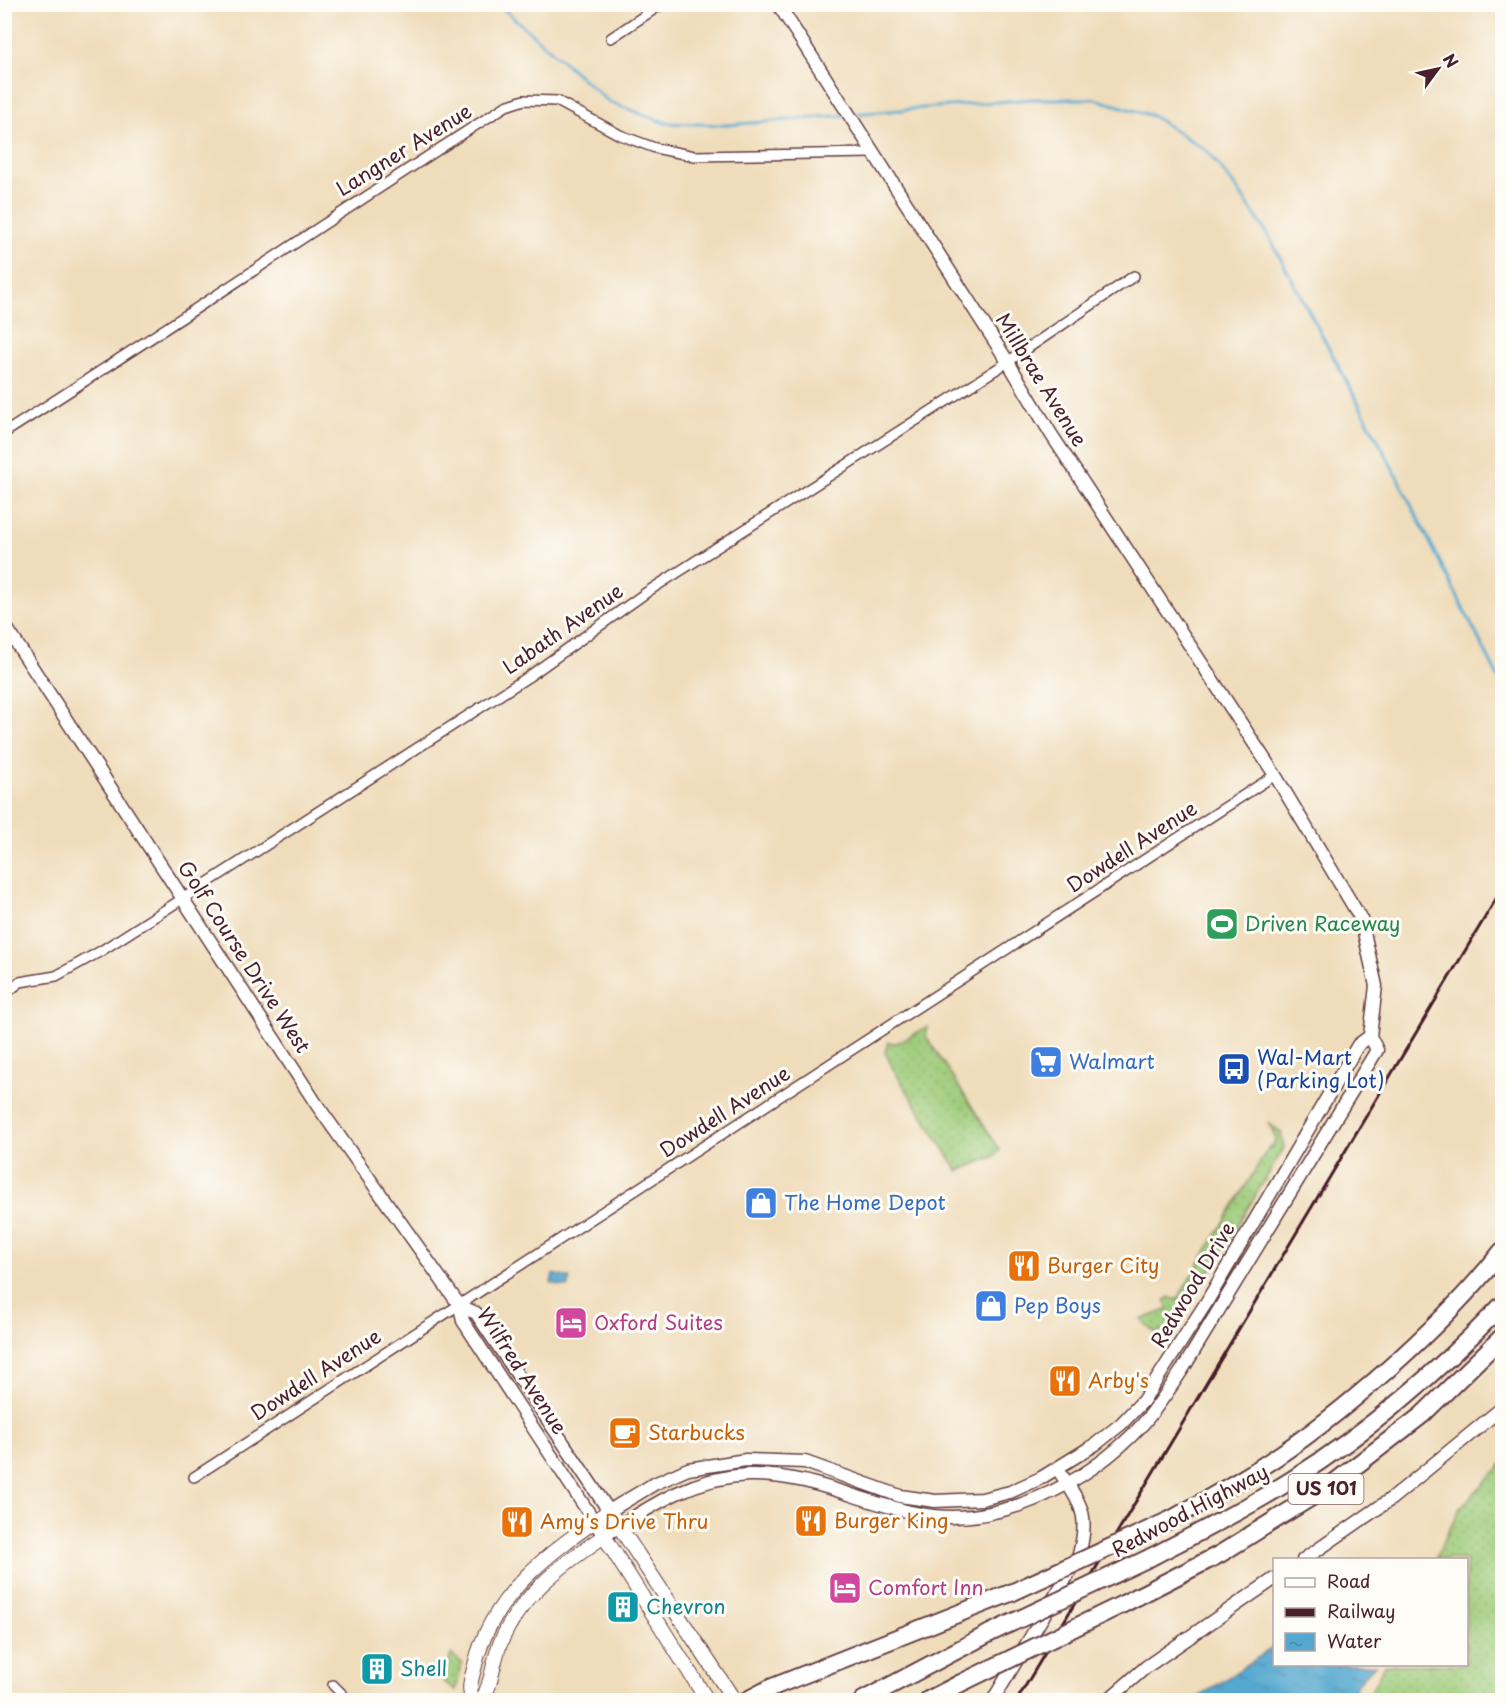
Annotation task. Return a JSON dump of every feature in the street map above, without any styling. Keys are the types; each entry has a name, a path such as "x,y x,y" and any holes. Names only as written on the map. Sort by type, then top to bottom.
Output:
{"highway":[{"path":"747,1701 770,1688 1013,1593 1172,1519 1257,1470 1333,1414 1399,1358 1481,1278 1503,1251"},
{"name":"Redwood Highway","path":"863,1701 990,1634 1149,1558 1261,1499 1328,1455 1430,1374 1503,1305"},
{"name":"US 101","path":"928,1701 1220,1554 1331,1485 1422,1414 1503,1337"}],"main road":[{"name":"Redwood Drive","path":"473,1701 469,1691 479,1648 500,1607 538,1563 609,1511"},
{"name":"Wilfred Avenue","path":"609,1511 734,1701"},
{"name":"Redwood Drive","path":"482,1701 503,1636 523,1604 563,1564 604,1536"},
{"path":"604,1536 707,1701"}],"street":[{"path":"611,38 662,4"},
{"name":"Millbrae Avenue","path":"778,4 1008,362 1051,434 1275,775"},
{"name":"Langner Avenue","path":"4,433 132,352 341,211 506,106 524,100 557,101 620,135 655,148 693,156 873,153"},
{"name":"Labath Avenue","path":"4,995 20,982 56,976 74,968 528,677 647,592 1008,362 1134,276"},
{"name":"Golf Course Drive West","path":"4,624 317,1105 460,1306"},
{"name":"Redwood Drive","path":"604,1536 676,1491 746,1475 786,1475 858,1499 918,1514 973,1517 1023,1505 1067,1484 1122,1444 1158,1406 1377,1050 1370,1036 1376,986 1361,919 1275,775"},
{"name":"Dowdell Avenue","path":"194,1478 433,1320 460,1306 1275,775"},
{"name":"Redwood Drive","path":"609,1511 654,1484 687,1469 746,1460 805,1462 900,1496 935,1501 970,1500 1010,1492 1034,1482 1057,1468 1122,1424 1143,1401 1206,1303 1358,1045 1370,1036"},
{"name":"Wilfred Avenue","path":"460,1306 476,1313 609,1511"},
{"name":"Wilfred Avenue","path":"460,1306 464,1321 604,1536"},
{"path":"1306,1558 1391,1499 1503,1408"},
{"path":"746,1460 746,1475"},
{"path":"993,1701 1078,1558 1085,1534 1085,1517 1057,1468"},
{"path":"858,1499 863,1484"},
{"path":"970,1500 973,1517"},
{"path":"1108,1701 1146,1667 1273,1580"},
{"path":"333,1685 348,1701"}],"green space":[{"path":"928,1027 926,1036 1000,1150 993,1157 958,1171 893,1069 885,1052 888,1042 897,1043"},
{"path":"1268,1123 1281,1132 1284,1148 1174,1331 1159,1331 1157,1334 1141,1320 1169,1309 1165,1300 1169,1297 1177,1300 1269,1147 1273,1147 1276,1138"},
{"path":"1502,1464 1502,1700 1367,1700 1384,1666 1468,1666 1468,1558 1435,1558 1460,1508"},
{"path":"451,1654 462,1663 456,1690 443,1682"}],"water":[{"path":"553,1274 570,1278 568,1287 551,1283"},
{"path":"1273,1648 1273,1666 1374,1666 1357,1684 1350,1700 1194,1700"}],"waterway":[{"path":"498,4 609,102 666,123 727,125 846,115"},
{"path":"853,114 1032,99 1095,99 1153,116 1207,151 1267,233 1385,453 1502,685"}],"railway":[{"path":"1017,1700 1502,889"}],"place":[{"name":"Driven Raceway","path":"1222,924"},
{"name":"Walmart","path":"1046,1062"},
{"name":"Wal-Mart (Parking Lot)","path":"1234,1069"},
{"name":"The Home Depot","path":"761,1203"},
{"name":"Burger City","path":"1024,1266"},
{"name":"Pep Boys","path":"991,1306"},
{"name":"Oxford Suites","path":"571,1323"},
{"name":"Arby's","path":"1065,1381"},
{"name":"Starbucks","path":"625,1433"},
{"name":"Burger King","path":"811,1521"},
{"name":"Amy's Drive Thru","path":"517,1522"},
{"name":"Comfort Inn","path":"845,1588"},
{"name":"Chevron","path":"623,1607"},
{"name":"Shell","path":"377,1669"}]}
